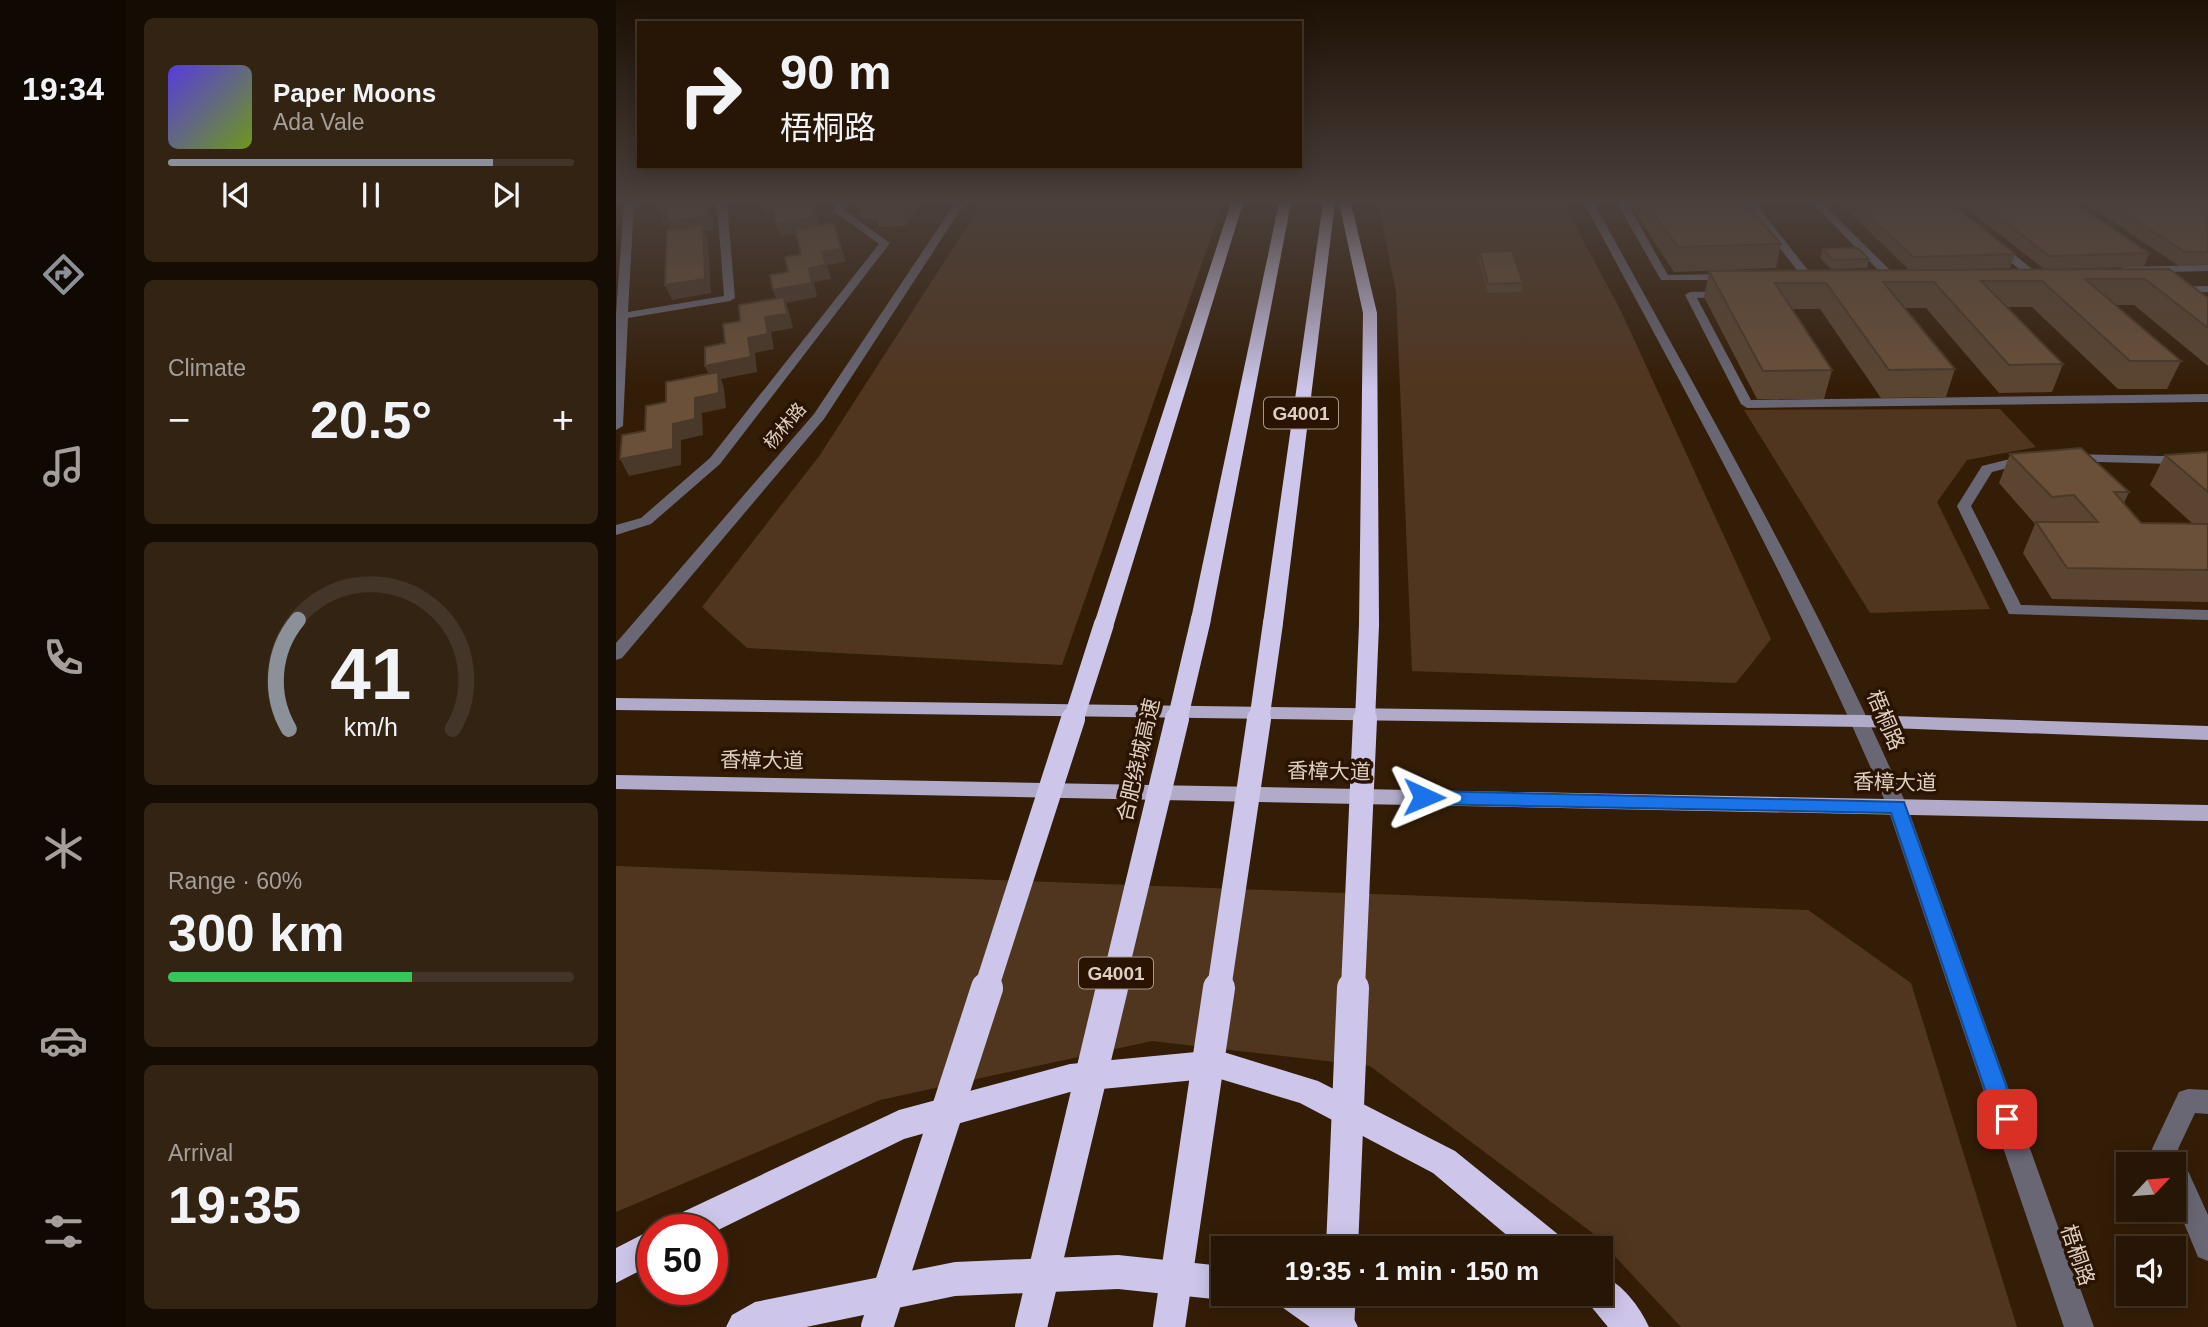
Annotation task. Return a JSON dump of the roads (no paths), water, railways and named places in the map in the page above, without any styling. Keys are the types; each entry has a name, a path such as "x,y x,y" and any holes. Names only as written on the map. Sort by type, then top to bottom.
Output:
{"highway":[{"path":"877,1327 1217,265"},
{"name":"合肥绕城高速","path":"1031,1327 1200,618 1272,265"},
{"name":"G4001","path":"1169,1327 1273,623 1321,265"},
{"path":"1343,1236 1369,625 1370,313 1359,265"},
{"path":"715,1214 899,1125 1070,1078 1217,1065 1307,1091 1444,1162 1533,1236"},
{"path":"616,1266 637,1255"},
{"path":"744,1327 755,1320 955,1279 1118,1272 1211,1282"},
{"path":"1309,1306 1339,1327"},
{"path":"1339,1327 1340,1306"},
{"path":"1613,1306 1631,1327"}],"main road":[{"path":"616,704 1863,721 2208,733"},
{"name":"香樟大道","path":"616,782 2208,813"}],"street":[{"path":"616,426 624,265"},
{"path":"620,316 730,298 727,265"},
{"path":"616,530 646,521 715,461 868,265"},
{"name":"杨林路","path":"616,654 819,416 919,265"},
{"name":"梧桐路","path":"1622,265 1827,645 1863,721 1897,806 2079,1327"},
{"path":"1658,265 1665,278 1742,277"},
{"path":"1798,265 1807,276"},
{"path":"1879,265 1888,274"},
{"path":"2020,265 2028,271"},
{"path":"2161,265 2167,269"},
{"path":"2111,270 2208,268"},
{"path":"2015,272 2042,271"},
{"path":"1874,274 1900,274"},
{"path":"1794,276 1820,275"},
{"path":"2153,290 2208,289"},
{"path":"1744,294 1690,295 1747,404 2208,398"},
{"path":"2208,461 2034,457 1987,469 1964,506 2015,610 2208,615"},
{"path":"2166,1152 2165,1149 2188,1101 2208,1102"},
{"path":"2186,1197 2208,1247"}]}
